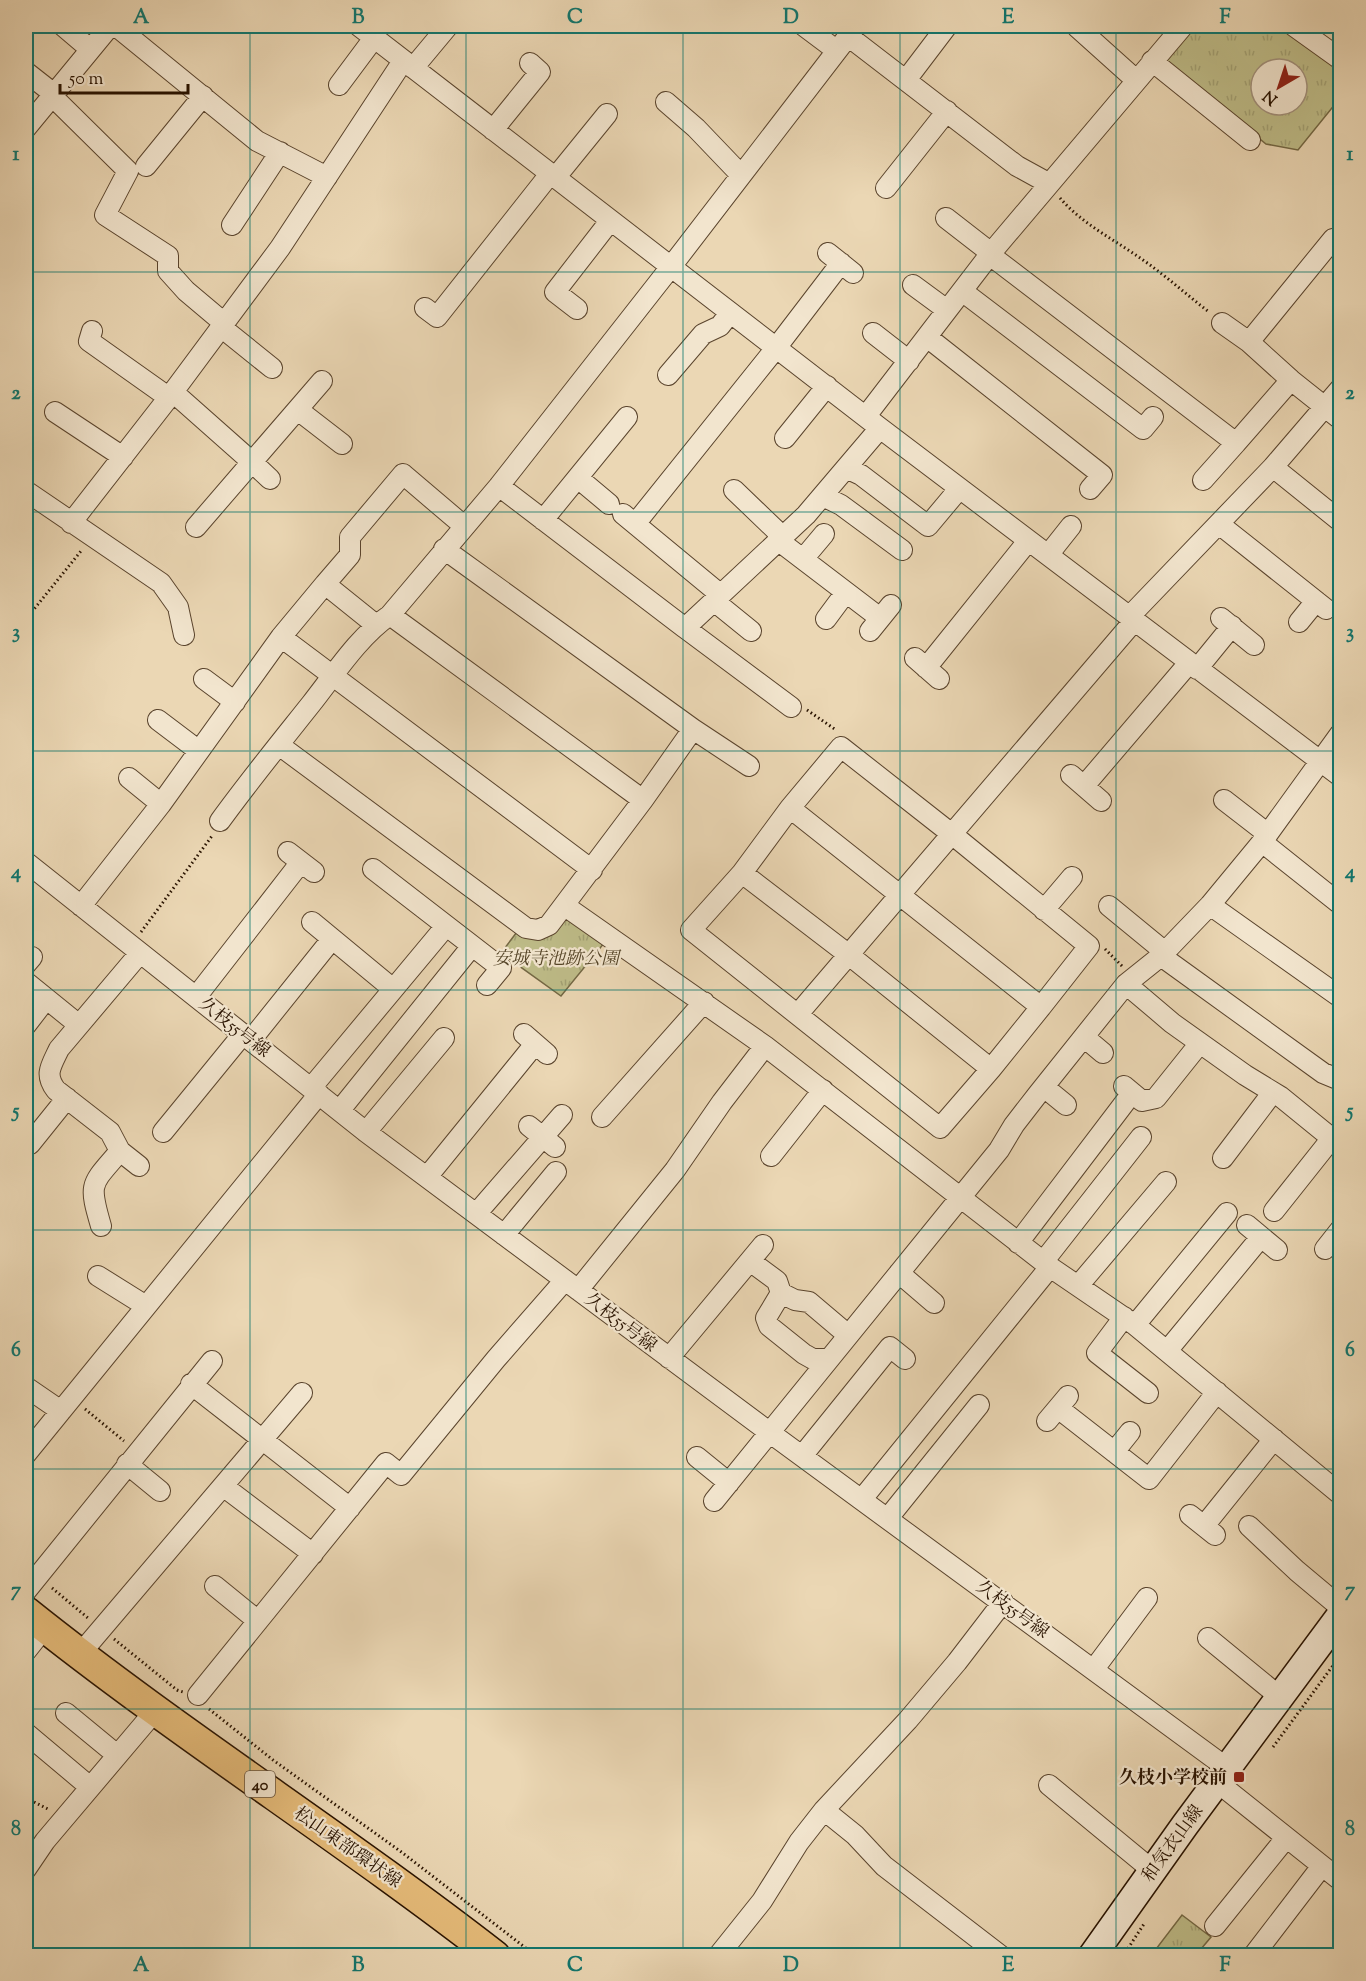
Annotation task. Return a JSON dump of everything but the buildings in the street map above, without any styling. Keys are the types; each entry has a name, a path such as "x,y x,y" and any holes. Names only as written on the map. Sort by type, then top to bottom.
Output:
{"main road":[{"name":"和気衣山線","path":"1092,1956 1152,1870 1341,1616"},
{"name":"松山東部環状線","path":"35,1619 154,1711 355,1851 495,1956"}],"street":[{"path":"63,26 90,49"},
{"path":"26,128 110,26"},
{"path":"116,26 257,141 327,177"},
{"path":"71,523 171,395 280,249 327,177 408,64 448,26"},
{"path":"804,26 847,37 1017,166 1048,183"},
{"path":"906,80 947,26"},
{"path":"685,628 781,539 823,496 846,468 909,361 947,310 1048,183 1183,26"},
{"path":"1294,26 1341,59"},
{"path":"1077,27 1136,80"},
{"path":"339,84 366,32 959,489 1341,776"},
{"path":"220,821 332,677 499,486 847,37"},
{"path":"1152,61 1250,140"},
{"path":"493,130 540,72 530,63"},
{"path":"26,72 53,95 128,171 105,215 168,256 168,271 186,291 272,368"},
{"path":"146,166 203,96"},
{"path":"666,102 696,128 741,175"},
{"path":"886,188 947,111"},
{"path":"425,308 436,317 493,257 552,176 607,114"},
{"path":"232,225 280,152"},
{"path":"946,218 1236,443"},
{"path":"577,309 555,292 610,221"},
{"path":"1249,342 1331,237"},
{"path":"622,514 776,348 841,263"},
{"path":"914,285 947,310"},
{"path":"962,291 1143,429 1153,417"},
{"path":"668,375 704,334 720,326 730,313"},
{"path":"1222,323 1249,342 1291,380 1333,413"},
{"path":"92,331 89,341 171,395 270,479"},
{"path":"873,333 909,361"},
{"path":"927,337 1101,475 1090,489"},
{"path":"1203,480 1291,380"},
{"path":"196,527 322,381"},
{"path":"785,438 827,386"},
{"path":"798,1014 953,835 1132,619 1273,467 1333,413 1341,389"},
{"path":"297,410 342,444"},
{"path":"56,412 123,457"},
{"path":"543,520 627,417"},
{"path":"1273,467 1341,521"},
{"path":"846,468 861,475 928,526 959,489"},
{"path":"81,906 161,804 281,637 350,555 350,537 403,474 464,526"},
{"path":"578,478 622,514 752,631"},
{"path":"499,486 791,707"},
{"path":"734,490 803,559 881,618"},
{"path":"26,492 161,584 178,607 184,635"},
{"path":"823,496 841,505 902,550"},
{"path":"1219,524 1321,605 1299,622"},
{"path":"1048,555 1071,526"},
{"path":"803,559 824,534"},
{"path":"927,668 1028,541"},
{"path":"444,549 693,729 748,766"},
{"path":"326,584 383,620 643,800"},
{"path":"826,619 846,592"},
{"path":"1101,801 1077,781 1193,666 1226,622 1254,645"},
{"path":"281,637 592,870"},
{"path":"204,679 234,702"},
{"path":"158,720 199,751"},
{"path":"279,745 526,928 538,930 549,926 565,906 693,729"},
{"path":"714,1501 999,1150 1014,1125 1126,984 1163,954 1210,905 1265,838 1341,734"},
{"path":"841,747 953,835 1089,946 991,1069 940,1128 691,930 742,873 790,808 841,747"},
{"path":"129,778 161,804"},
{"path":"1224,800 1341,904"},
{"path":"790,808 1041,1007"},
{"name":"久枝55号線","path":"26,862 366,1132 769,1432 1094,1669 1222,1775 1286,1838 1341,1880"},
{"path":"196,997 301,862"},
{"path":"374,869 501,968 487,985"},
{"path":"742,873 991,1069"},
{"path":"1044,910 1072,877"},
{"path":"1210,905 1341,997"},
{"path":"565,906 765,1046 1018,1243 1130,1321 1341,1494"},
{"path":"1108,906 1163,954 1323,1072 1341,1080"},
{"path":"312,922 393,989"},
{"path":"26,1455 146,1306 393,989 446,926"},
{"path":"163,1132 332,939"},
{"path":"340,1110 472,946"},
{"path":"136,950 59,1050 50,1068 50,1081 56,1090 110,1132 120,1150 139,1166"},
{"path":"26,982 79,1025"},
{"path":"1126,984 1200,1044 1273,1092 1336,1141 1274,1210"},
{"path":"26,1025 46,999"},
{"path":"602,1117 704,1002"},
{"path":"1084,1037 1103,1053"},
{"path":"366,1132 444,1038"},
{"path":"427,1177 499,1100 535,1044"},
{"path":"1018,1243 1127,1089 1142,1101 1156,1098 1200,1044"},
{"path":"198,1695 386,1463 401,1474 496,1359 572,1285 675,1170 722,1101 765,1046"},
{"path":"1044,1087 1066,1105"},
{"path":"771,1156 823,1090"},
{"path":"1223,1158 1273,1092"},
{"path":"30,1144 67,1098"},
{"path":"476,1214 562,1115"},
{"path":"862,1499 1047,1264 1141,1137"},
{"path":"101,1226 92,1196 94,1185 120,1150"},
{"path":"504,1235 556,1172"},
{"path":"1078,1286 1166,1182"},
{"path":"1135,1390 1096,1353 1130,1321 1227,1213"},
{"path":"1325,1249 1341,1230"},
{"path":"1167,1350 1254,1231 1277,1250"},
{"path":"669,1358 763,1245"},
{"path":"750,1260 777,1281 781,1293 795,1300 809,1302 848,1335"},
{"path":"899,1273 934,1302"},
{"path":"98,1276 146,1306"},
{"path":"781,1293 766,1318 769,1326 813,1359 829,1359"},
{"path":"802,1456 890,1347 905,1359"},
{"path":"31,1583 212,1361"},
{"path":"191,1384 350,1508"},
{"path":"26,1387 66,1404"},
{"path":"1058,1408 1149,1479 1185,1446 1217,1392"},
{"path":"80,1654 302,1393"},
{"path":"888,1518 979,1405"},
{"path":"1114,1452 1130,1432"},
{"path":"1203,1525 1274,1439"},
{"path":"697,1456 729,1483"},
{"path":"132,1458 160,1491"},
{"path":"223,1486 313,1554"},
{"path":"1249,1526 1297,1571 1341,1607"},
{"path":"215,1586 258,1621"},
{"path":"1094,1669 1147,1598"},
{"path":"718,1956 762,1901 799,1842 824,1810 908,1720 1003,1602"},
{"path":"26,1651 35,1619"},
{"path":"1208,1638 1280,1697"},
{"path":"26,1869 65,1817 154,1711"},
{"path":"66,1713 117,1755"},
{"path":"27,1734 90,1787"},
{"path":"1049,1785 1152,1870"},
{"path":"824,1810 855,1835 884,1866 1001,1956"},
{"path":"1215,1926 1286,1838"},
{"path":"1253,1956 1272,1943 1322,1866"}],"path":[{"path":"1048,183 1067,206 1144,261 1222,323"},
{"path":"26,619 92,538"},
{"path":"791,707 802,707 842,735 841,747"},
{"path":"136,950 220,821"},
{"path":"66,1404 132,1458"},
{"path":"31,1583 101,1628 177,1690 198,1695 210,1710 273,1760 409,1858 536,1956"},
{"path":"26,1798 65,1817"}],"green space":[{"path":"1189,26 1285,26 1340,67 1340,98 1298,150 1266,144 1161,58"},
{"name":"安城寺池跡公園","path":"564,914 605,942 561,996 501,953 520,928"},
{"path":"1182,1915 1211,1937 1196,1955 1164,1955 1156,1949"}],"place":[{"name":"久枝小学校前","path":"1239,1777"}]}
